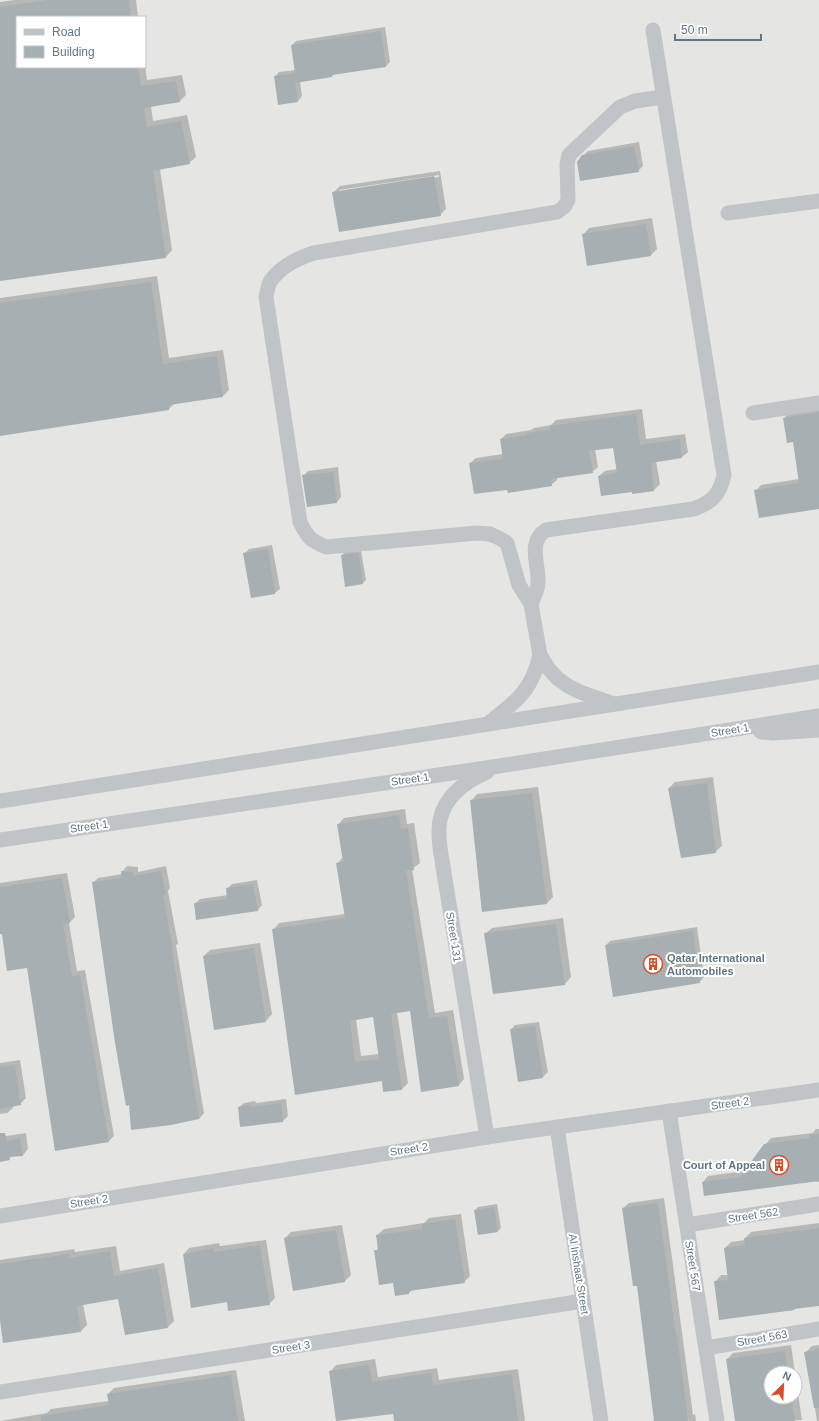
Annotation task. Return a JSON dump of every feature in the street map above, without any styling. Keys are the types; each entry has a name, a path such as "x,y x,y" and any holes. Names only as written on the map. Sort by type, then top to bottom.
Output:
{"street":[{"path":"531,604 538,584 535,542 539,534 546,530 705,506 715,496 722,484 724,475 653,30"},
{"path":"614,704 580,692 568,686 557,678 548,668 540,655 531,604 519,585 507,543 499,538 490,534 477,533 326,547 315,542 306,535 300,522 266,297 270,282 282,269 298,258 557,212 564,207 568,200 567,164 570,155 620,107 636,101 663,97"},
{"path":"728,213 819,201"},
{"path":"753,412 819,403"},
{"path":"488,723 511,706 523,694 537,669 540,655"},
{"path":"0,801 819,672"},
{"name":"Street 1","path":"0,840 499,766 819,716"},
{"path":"734,730 773,733 819,730"},
{"name":"Street 131","path":"487,1137 440,848 439,820 449,800 459,789 471,779 499,766"},
{"name":"Street 2","path":"0,1216 487,1137 819,1090"},
{"name":"Street 567","path":"669,1111 717,1421"},
{"name":"Al Inshaat Street","path":"557,1127 601,1421"},
{"name":"Street 562","path":"687,1225 819,1204"},
{"name":"Street 3","path":"0,1392 583,1301"},
{"name":"Street 563","path":"706,1348 819,1329"}],"shaded area":[{"path":"0,0 819,0 819,1421 0,1421"}],"building":[{"path":"47,0 129,0 131,16 16,16 16,68 138,68 141,86 176,81 180,102 144,108 147,127 181,121 190,164 153,171 166,258 0,281 0,7"},
{"path":"381,31 386,67 332,75 332,77 295,83 298,102 278,105 274,76 295,73 291,45"},
{"path":"634,146 639,172 580,181 577,162 582,155"},
{"path":"434,176 441,216 339,232 332,192"},
{"path":"646,224 651,256 587,266 582,234"},
{"path":"151,282 163,364 217,356 223,397 169,405 169,410 0,436 0,303"},
{"path":"819,412 819,509 759,518 754,490 799,483 793,442 787,443 783,418"},
{"path":"636,414 640,445 680,439 682,458 651,463 654,491 601,496 598,476 617,473 613,448 589,451 593,473 551,479 552,486 508,493 507,490 474,494 469,463 503,459 500,439 550,430 549,426"},
{"path":"333,472 337,503 307,507 302,475"},
{"path":"268,549 275,594 251,598 243,553"},
{"path":"359,553 363,584 345,587 341,555"},
{"path":"707,783 716,853 681,858 668,788"},
{"path":"532,793 547,904 482,912 470,800"},
{"path":"399,815 401,829 408,828 414,870 406,871 429,1018 447,1016 459,1086 421,1092 410,1011 391,1014 402,1090 383,1092 382,1081 295,1095 272,929 345,918 336,863 343,862 337,824","holes":["373,1017 379,1059 355,1062 350,1021"]},
{"path":"121,871 133,872 133,876 161,871 166,895 163,895 199,1119 171,1125 131,1130 129,1105 126,1106 115,1043 92,882 122,878"},
{"path":"62,878 70,923 63,924 72,976 80,975 109,1142 55,1151 27,968 7,971 2,934 0,934 0,887"},
{"path":"253,884 258,911 196,920 194,903 227,899 226,888"},
{"path":"556,924 565,985 493,994 484,933"},
{"name":"Qatar International Automobiles","path":"693,931 700,983 613,997 605,945"},
{"path":"254,948 266,1022 214,1030 203,956"},
{"path":"535,1026 543,1078 518,1082 510,1029"},
{"path":"15,1065 21,1105 0,1109 0,1067"},
{"path":"281,1103 283,1122 240,1127 238,1107 251,1105 251,1107"},
{"path":"0,1133 5,1133 7,1141 20,1138 23,1156 9,1157 10,1160 0,1162"},
{"name":"Court of Appeal","path":"819,1134 819,1181 704,1196 702,1182 740,1177 764,1144 810,1138 809,1135"},
{"path":"658,1203 688,1421 654,1421 637,1286 633,1286 622,1208"},
{"path":"494,1207 498,1232 478,1235 474,1210"},
{"path":"455,1219 465,1283 409,1291 409,1294 395,1296 393,1283 379,1285 374,1250 378,1250 376,1235 422,1229 422,1224"},
{"path":"819,1228 819,1306 719,1320 714,1281 728,1280 724,1248 745,1245 744,1238"},
{"path":"336,1230 345,1282 293,1291 284,1238"},
{"path":"260,1245 270,1305 228,1311 227,1302 191,1308 183,1254 214,1248 214,1252"},
{"path":"110,1251 114,1276 158,1268 168,1328 125,1335 118,1299 77,1306 81,1332 3,1343 0,1320 0,1264 69,1254 69,1258"},
{"path":"819,1349 819,1408 814,1408 804,1352"},
{"path":"785,1351 787,1365 763,1365 763,1405 792,1405 795,1421 735,1421 726,1359"},
{"path":"369,1365 372,1382 431,1373 433,1385 512,1374 518,1421 394,1421 393,1414 336,1421 329,1371"},
{"path":"231,1375 238,1421 41,1421 41,1416 109,1405 107,1394"}],"place":[{"name":"Qatar International Automobiles","path":"653,964"},
{"name":"Court of Appeal","path":"779,1165"}]}
